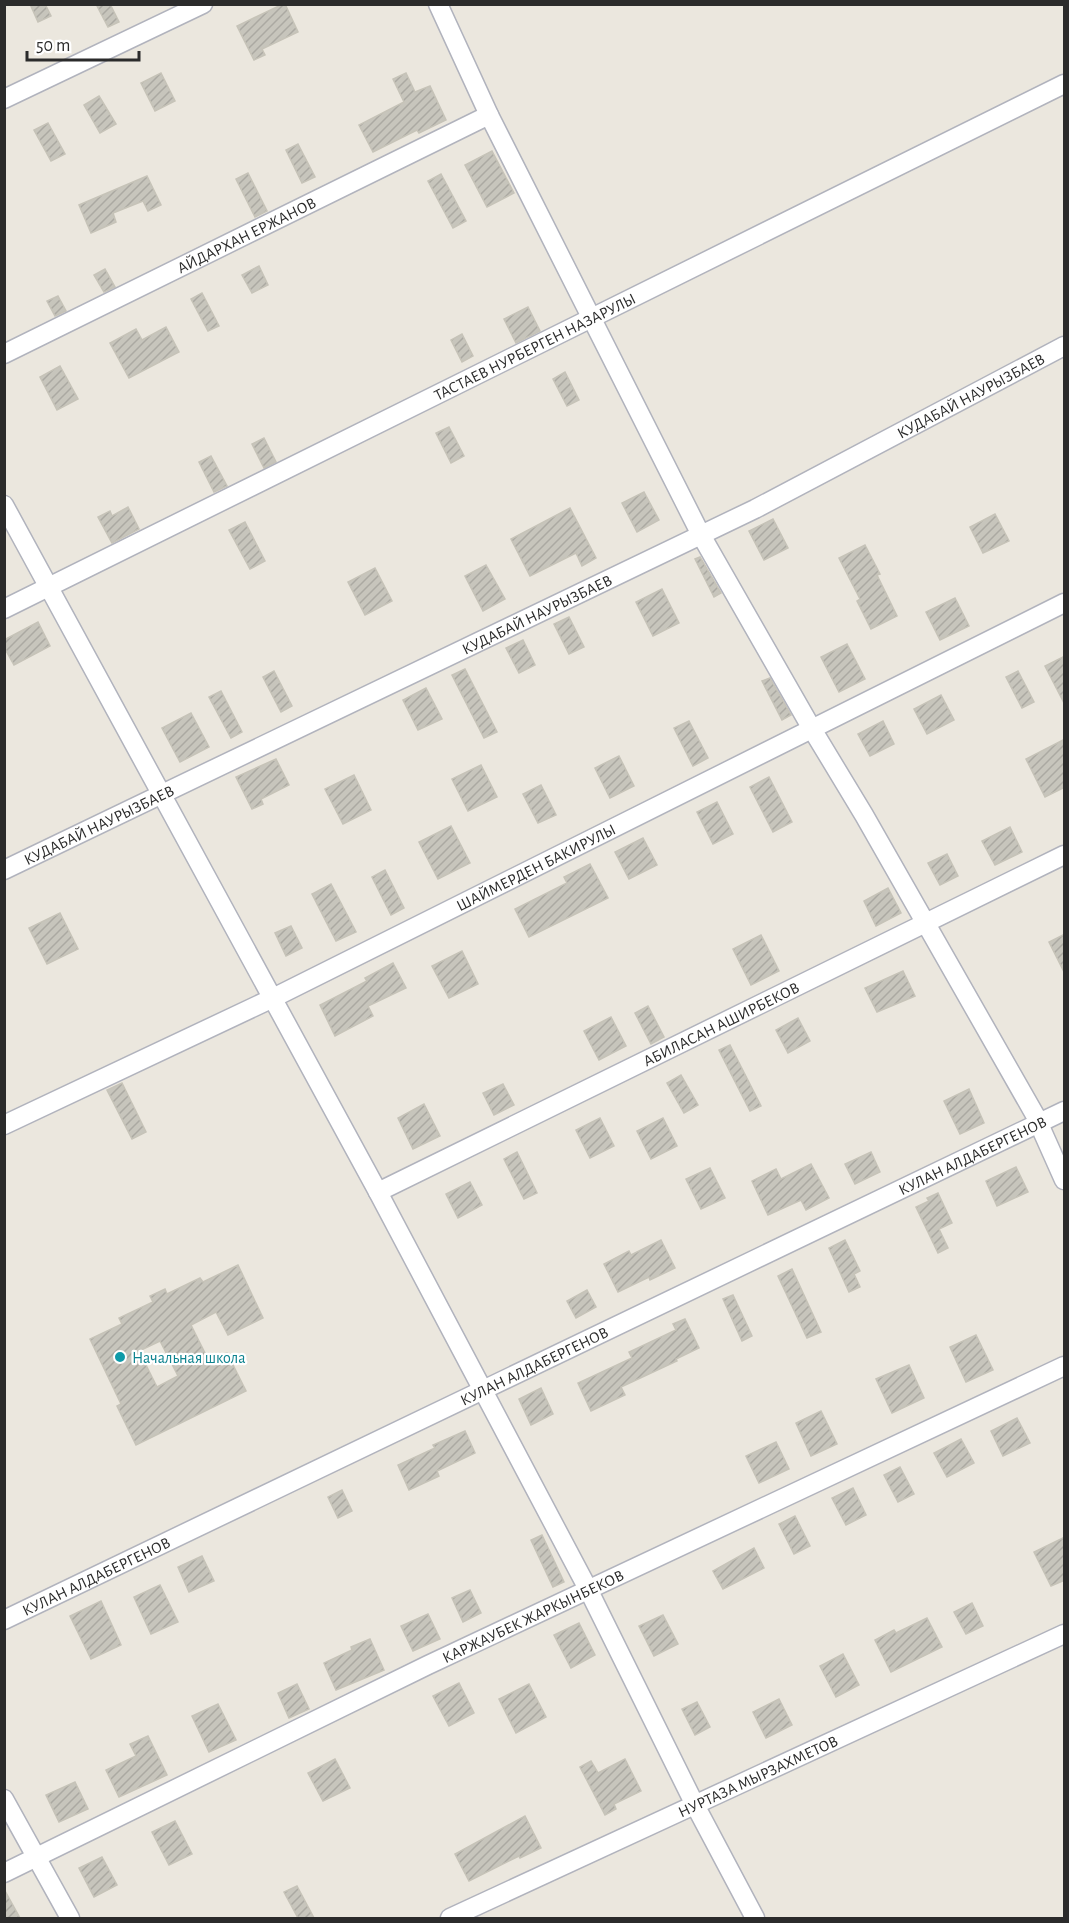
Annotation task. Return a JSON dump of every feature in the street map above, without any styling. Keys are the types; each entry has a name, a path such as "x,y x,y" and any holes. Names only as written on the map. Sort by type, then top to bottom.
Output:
{"street":[{"path":"4,99 203,4"},
{"path":"438,4 489,115 701,535 812,729 864,814 1039,1124 1065,1180"},
{"name":"ТАСТАЕВ НУРБЕРГЕН НАЗАРУЛЫ","path":"4,609 1065,84"},
{"name":"АЙДАРХАН ЕРЖАНОВ","path":"4,354 489,115"},
{"name":"КУДАБАЙ НАУРЫЗБАЕВ","path":"4,870 755,509 1065,346"},
{"path":"4,505 378,1192 588,1589 754,1918"},
{"name":"ШАЙМЕРДЕН БАКИРУЛЫ","path":"4,1125 273,998 1065,603"},
{"name":"АБИЛАСАН АШИРБЕКОВ","path":"378,1192 1065,855"},
{"name":"КУЛАН АЛДАБЕРГЕНОВ","path":"4,1620 1065,1111"},
{"name":"КАРЖАУБЕК ЖАРКЫНБЕКОВ","path":"4,1873 428,1665 1065,1366"},
{"name":"НУРТАЗА МЫРЗАХМЕТОВ","path":"450,1918 1065,1634"},
{"path":"4,1799 70,1918"}],"building":[{"path":"30,4 45,4 51,16 38,22"},
{"path":"96,4 110,4 119,22 108,27"},
{"path":"283,4 298,32 262,49 265,55 254,60 237,26"},
{"path":"161,73 175,101 155,111 141,83"},
{"path":"406,73 415,92 430,86 446,120 419,133 417,130 373,152 359,125 404,102 393,79"},
{"path":"99,96 116,124 100,133 84,105"},
{"path":"48,123 65,154 51,161 34,130"},
{"path":"298,144 315,177 302,183 286,150"},
{"path":"492,151 514,193 487,207 465,165"},
{"path":"248,173 267,211 255,217 236,179"},
{"path":"441,174 466,221 453,228 428,181"},
{"path":"147,176 161,205 148,211 143,201 113,213 116,222 91,233 79,205"},
{"path":"259,266 268,285 252,293 242,275"},
{"path":"105,269 115,287 104,292 94,275"},
{"path":"202,293 219,326 208,331 191,299"},
{"path":"58,296 66,311 55,316 47,301"},
{"path":"528,307 540,331 516,343 504,319"},
{"path":"166,327 179,352 129,378 110,343 136,329 142,340"},
{"path":"462,334 473,356 462,362 451,340"},
{"path":"60,366 78,399 57,410 40,377"},
{"path":"565,372 579,400 567,406 553,379"},
{"path":"449,427 464,456 451,463 436,433"},
{"path":"264,438 276,462 264,468 252,444"},
{"path":"211,456 227,486 214,492 199,462"},
{"path":"644,492 659,520 637,532 622,503"},
{"path":"128,507 139,529 112,543 98,517 110,511 112,516"},
{"path":"570,508 596,558 582,566 576,553 530,576 511,539"},
{"path":"995,514 1009,541 983,553 970,527"},
{"path":"773,519 788,548 764,560 749,531"},
{"path":"245,522 265,561 250,569 229,530"},
{"path":"865,545 897,616 871,629 857,601 860,599 839,558"},
{"path":"700,557 721,593 714,597 695,559"},
{"path":"486,565 505,599 483,611 465,576"},
{"path":"375,568 392,601 365,615 348,582"},
{"path":"662,589 679,623 653,636 636,602"},
{"path":"955,598 969,626 940,640 926,612"},
{"path":"569,617 584,647 569,654 554,624"},
{"path":"38,622 50,646 14,665 4,647 4,640"},
{"path":"523,640 535,665 519,673 506,648"},
{"path":"847,644 865,679 839,692 821,657"},
{"path":"1065,656 1065,705 1045,666"},
{"path":"465,669 497,732 484,738 452,675"},
{"path":"274,671 292,706 281,712 263,677"},
{"path":"1018,671 1034,702 1022,708 1006,677"},
{"path":"770,678 791,715 782,720 762,681"},
{"path":"426,688 442,719 418,730 403,700"},
{"path":"221,691 242,732 231,738 209,697"},
{"path":"941,695 954,720 927,734 914,709"},
{"path":"191,713 209,747 180,762 162,728"},
{"path":"689,721 708,758 693,766 674,728"},
{"path":"883,721 894,744 870,756 858,734"},
{"path":"1065,739 1065,787 1045,797 1026,759"},
{"path":"619,756 634,786 610,798 595,768"},
{"path":"276,759 289,785 261,799 263,804 252,809 236,777"},
{"path":"481,765 497,797 468,811 452,779"},
{"path":"354,775 371,810 343,824 325,789"},
{"path":"769,777 792,822 773,832 750,787"},
{"path":"541,785 556,815 538,823 523,794"},
{"path":"717,802 733,834 713,844 697,812"},
{"path":"451,826 470,863 438,879 419,842"},
{"path":"1010,827 1022,852 995,865 982,841"},
{"path":"643,838 657,865 629,879 615,852"},
{"path":"947,854 958,876 940,885 928,863"},
{"path":"590,864 608,898 529,937 515,909 567,883 564,877"},
{"path":"385,870 404,908 391,915 372,877"},
{"path":"331,884 356,932 336,941 312,894"},
{"path":"888,888 901,913 876,926 864,901"},
{"path":"60,913 78,949 47,964 29,928"},
{"path":"291,926 302,948 286,956 275,933"},
{"path":"1065,934 1065,974 1049,942"},
{"path":"761,935 779,971 751,985 733,949"},
{"path":"462,951 478,984 449,998 432,966"},
{"path":"393,963 406,988 368,1006 373,1016 335,1036 320,1005 367,981 365,978"},
{"path":"903,971 915,996 877,1012 865,988"},
{"path":"648,1006 664,1037 651,1044 635,1013"},
{"path":"611,1017 626,1046 599,1060 584,1031"},
{"path":"798,1018 810,1041 788,1053 776,1030"},
{"path":"730,1045 761,1106 750,1111 719,1050"},
{"path":"681,1075 698,1105 684,1113 667,1083"},
{"path":"122,1083 146,1132 132,1139 107,1090"},
{"path":"503,1084 514,1105 494,1115 483,1093"},
{"path":"969,1089 984,1123 960,1134 944,1101"},
{"path":"424,1104 440,1136 413,1149 398,1118"},
{"path":"600,1118 614,1146 590,1158 576,1130"},
{"path":"663,1118 677,1146 651,1159 637,1131"},
{"path":"517,1152 537,1193 524,1199 504,1159"},
{"path":"871,1152 880,1172 855,1184 845,1164"},
{"path":"811,1164 829,1198 806,1210 801,1200 768,1215 752,1181 776,1169 781,1179"},
{"path":"1016,1167 1028,1192 997,1206 986,1181"},
{"path":"710,1168 725,1198 701,1209 686,1179"},
{"path":"470,1182 482,1205 458,1218 446,1194"},
{"path":"938,1193 952,1223 939,1229 948,1248 938,1253 916,1207 929,1201 927,1198"},
{"path":"661,1240 675,1268 618,1292 604,1264 629,1251 631,1255"},
{"path":"845,1240 860,1271 854,1274 860,1287 849,1292 829,1248"},
{"name":"Начальная школа","path":"238,1265 263,1318 228,1335 216,1312 191,1325 209,1361 227,1353 246,1391 136,1445 117,1406 121,1404 90,1339 122,1324 119,1318 153,1302 150,1296 165,1289 167,1294 200,1278 203,1282","holes":["160,1341 178,1376 157,1387 139,1351"]},
{"path":"792,1269 821,1332 807,1338 778,1276"},
{"path":"587,1290 596,1307 576,1318 567,1301"},
{"path":"733,1295 752,1336 742,1341 723,1299"},
{"path":"685,1319 699,1348 621,1387 625,1395 591,1411 578,1383 632,1358 629,1352 676,1330 673,1324"},
{"path":"976,1335 993,1370 966,1382 950,1347"},
{"path":"909,1365 924,1398 892,1413 876,1379"},
{"path":"541,1388 553,1414 531,1425 519,1399"},
{"path":"821,1411 837,1444 811,1456 796,1423"},
{"path":"1017,1418 1030,1443 1003,1456 991,1431"},
{"path":"465,1431 475,1453 437,1471 439,1476 409,1490 398,1465 435,1448 433,1445"},
{"path":"961,1439 974,1463 947,1477 934,1453"},
{"path":"776,1442 789,1469 759,1483 746,1456"},
{"path":"900,1467 914,1494 898,1502 884,1475"},
{"path":"853,1488 866,1515 846,1525 832,1498"},
{"path":"342,1490 352,1511 338,1518 328,1497"},
{"path":"795,1516 810,1546 794,1554 779,1524"},
{"path":"542,1535 564,1582 553,1587 531,1540"},
{"path":"1065,1537 1065,1580 1051,1586 1034,1552"},
{"path":"754,1548 764,1568 723,1589 713,1571"},
{"path":"202,1556 214,1581 189,1592 178,1567"},
{"path":"160,1585 178,1622 151,1634 134,1597"},
{"path":"470,1590 481,1613 463,1622 452,1598"},
{"path":"101,1601 121,1645 91,1659 70,1616"},
{"path":"972,1603 983,1626 966,1634 954,1612"},
{"path":"428,1614 440,1639 413,1651 401,1626"},
{"path":"663,1615 678,1644 654,1656 639,1626"},
{"path":"927,1618 942,1647 891,1672 875,1640 894,1630 896,1633"},
{"path":"579,1623 595,1655 571,1668 554,1635"},
{"path":"370,1639 384,1670 336,1690 324,1663"},
{"path":"843,1654 859,1685 836,1697 820,1666"},
{"path":"459,1683 474,1713 449,1726 433,1696"},
{"path":"297,1684 309,1709 289,1718 278,1693"},
{"path":"529,1684 546,1717 516,1733 499,1699"},
{"path":"779,1699 792,1725 766,1738 753,1712"},
{"path":"697,1702 710,1727 695,1735 682,1709"},
{"path":"218,1704 236,1740 209,1752 192,1716"},
{"path":"148,1736 167,1775 119,1797 106,1770 136,1756 130,1744"},
{"path":"335,1759 350,1788 323,1801 308,1773"},
{"path":"625,1759 641,1791 614,1804 616,1809 605,1815 580,1767 591,1761 598,1773"},
{"path":"75,1782 88,1809 59,1822 46,1795"},
{"path":"525,1816 541,1848 520,1858 519,1856 469,1881 455,1854"},
{"path":"175,1821 192,1854 169,1865 152,1832"},
{"path":"102,1857 117,1885 94,1897 79,1868"},
{"path":"297,1886 314,1918 298,1918 284,1892"},
{"path":"4,1889 20,1918 4,1918"}],"place":[{"name":"Начальная школа","path":"120,1357"}]}
